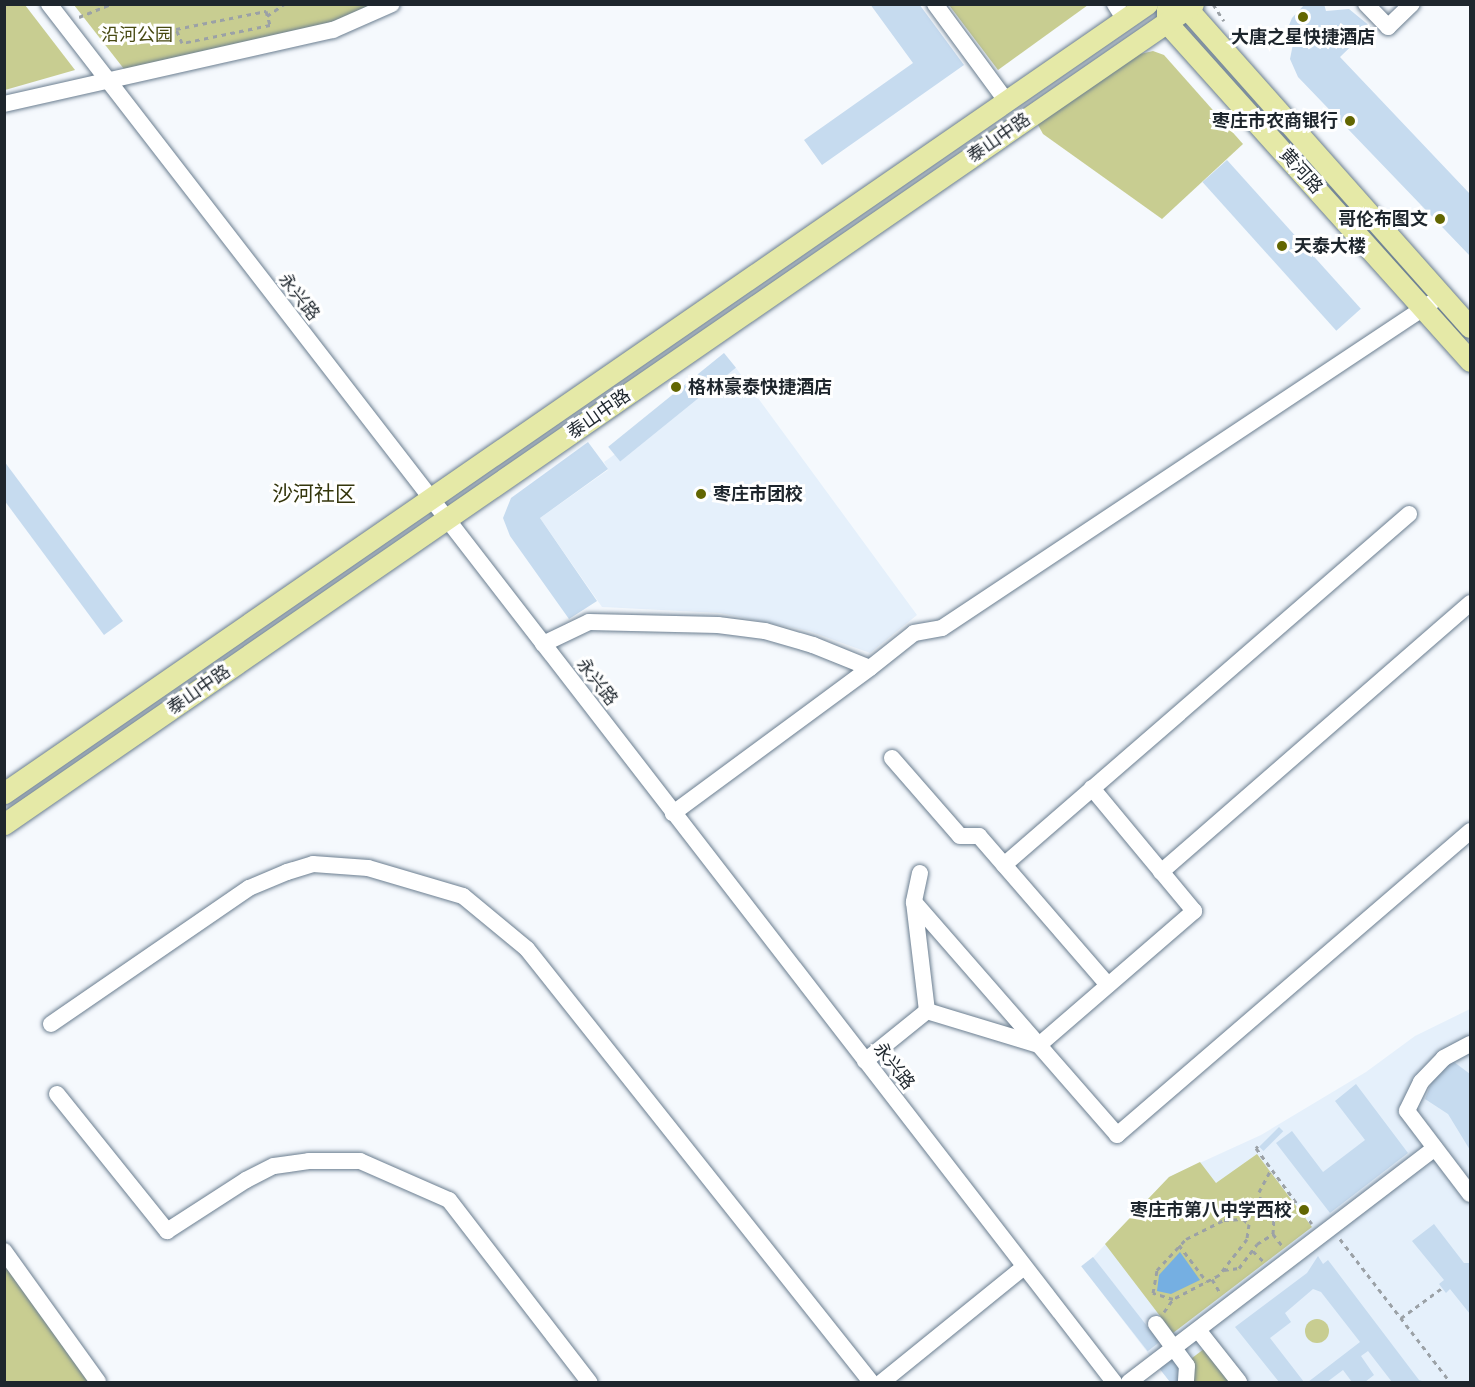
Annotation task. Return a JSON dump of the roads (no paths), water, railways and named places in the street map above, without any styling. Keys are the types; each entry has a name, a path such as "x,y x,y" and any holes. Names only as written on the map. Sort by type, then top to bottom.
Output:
{"main road":[{"name":"泰山中路","path":"4,793 1007,102 1120,12 1147,4"},
{"name":"泰山中路","path":"4,824 1182,8"},
{"name":"黄河路","path":"1182,8 1444,295 1470,327"},
{"name":"黄河路","path":"1182,8 1470,361"}],"street":[{"name":"永兴路","path":"49,4 1114,1383"},
{"path":"4,104 106,79 333,30 392,4"},
{"path":"935,4 1007,102"},
{"path":"1366,4 1388,27 1412,4"},
{"path":"674,813 914,633 942,628 1444,295"},
{"path":"1004,865 1409,514"},
{"path":"1161,872 1470,603"},
{"path":"543,644 589,622 718,625 765,631 813,645 870,668"},
{"path":"892,758 960,836 979,836 1108,985"},
{"path":"1039,1045 1194,911 1092,788"},
{"path":"914,902 1117,1135 1470,831"},
{"path":"51,1023 249,888 286,872 313,864 368,868 463,896 527,949 871,1383"},
{"path":"920,873 914,902 927,1011"},
{"path":"865,1061 927,1011"},
{"path":"927,1011 1039,1045"},
{"path":"1470,1044 1444,1058 1429,1074 1407,1111 1470,1194"},
{"path":"57,1094 167,1232 246,1180 274,1166 309,1161 360,1161 449,1200 589,1383"},
{"path":"1129,1383 1435,1148"},
{"path":"4,1251 98,1383"},
{"path":"882,1383 1024,1267"},
{"path":"1156,1324 1187,1366 1186,1383"},
{"path":"1198,1330 1239,1383"}],"water":[{"path":"1180,1252 1200,1280 1171,1294 1157,1291 1159,1275"}],"place":[{"name":"大唐之星快捷酒店","path":"1303,17"},
{"name":"枣庄市农商银行","path":"1350,121"},
{"name":"哥伦布图文","path":"1440,219"},
{"name":"天泰大楼","path":"1282,246"},
{"name":"格林豪泰快捷酒店","path":"676,387"},
{"name":"枣庄市团校","path":"701,494"},
{"name":"枣庄市第八中学西校","path":"1304,1210"}],"district":[{"name":"沙河社区","path":"314,494"}],"park label":[{"name":"沿河公园","path":"137,35"}]}
